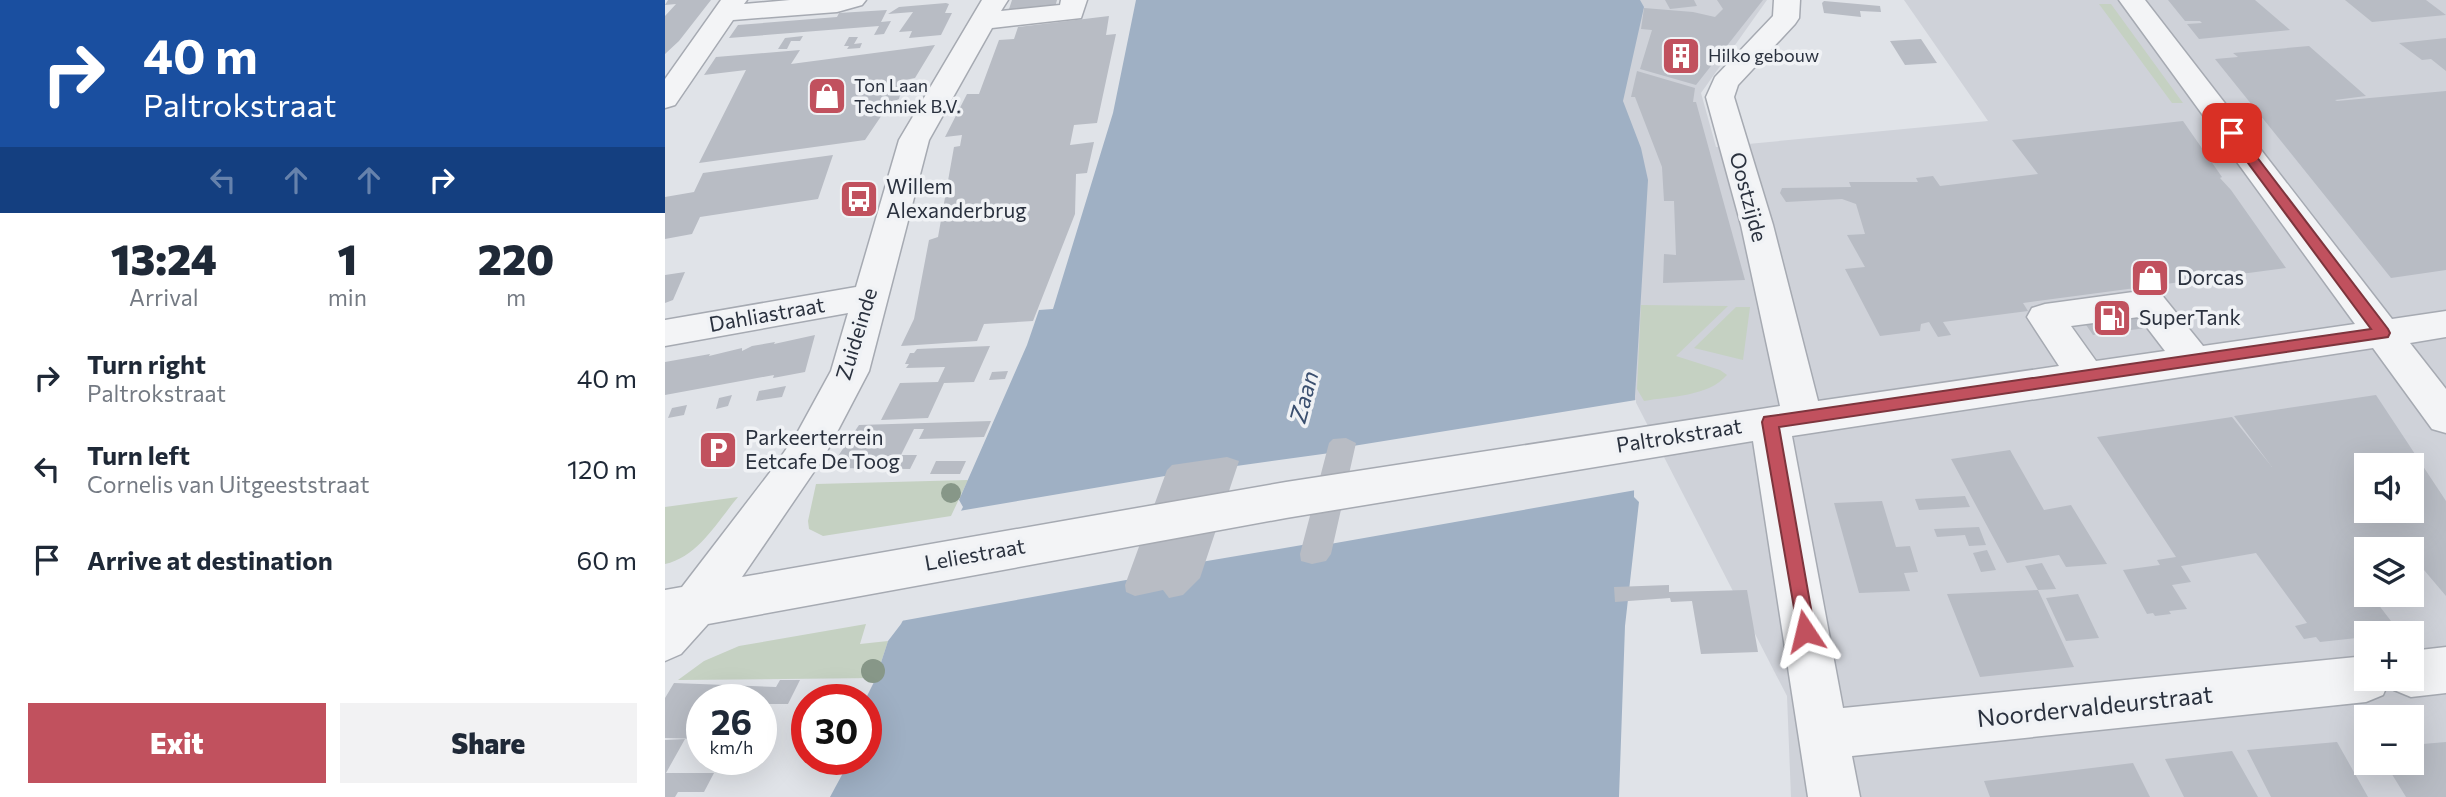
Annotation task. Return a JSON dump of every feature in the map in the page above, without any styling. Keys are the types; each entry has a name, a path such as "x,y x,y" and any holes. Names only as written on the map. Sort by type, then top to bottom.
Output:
{"street":[{"path":"665,99 730,7 837,4 853,0"},
{"path":"990,11 1072,12 1074,0"},
{"name":"Oostzijde","path":"1787,0 1786,18 1725,83 1720,97 1757,225 1786,420 1823,735 1834,797"},
{"path":"2132,0 2446,418"},
{"name":"Zuideinde","path":"675,619 810,446 850,370 913,141 990,11"},
{"name":"Dahliastraat","path":"665,332 869,297"},
{"path":"2085,375 2045,317 2148,303 2193,360"},
{"name":"Paltrokstraat","path":"1286,500 1786,420 2446,324"},
{"name":"Leliestraat","path":"675,619 932,562 1286,500"},
{"path":"2424,673 2446,670"},
{"name":"Noordervaldeurstraat","path":"1823,735 2354,679"}],"shaded area":[{"path":"1632,0 1767,0 1701,93 1716,147 1988,121 1904,0 2446,0 2446,797 1791,797 1787,696 1630,391 1613,99"}],"green space":[{"path":"2099,4 2111,4 2183,103 2172,103"},
{"path":"1641,305 1728,306 1676,356 1720,370 1727,375 1710,388 1699,392 1644,401 1637,389"},
{"path":"1736,307 1750,307 1743,360 1694,348"},
{"path":"968,480 951,516 823,536 809,529 808,521 816,484"},
{"path":"738,497 697,546 677,560 665,564 665,507"},
{"path":"866,624 860,644 888,641 876,678 678,680 704,661 739,646"}],"water":[{"name":"Zaan","path":"1136,0 1640,0 1644,7 1623,101 1641,148 1648,180 1635,396 1634,497 1639,502 1625,626 1619,797 830,797 842,775 882,775 882,684 873,684 888,641 901,624 963,507 959,500 1027,345 1039,310 1053,309 1113,113"}],"pier":[{"path":"1636,400 1636,490 1330,544 1308,544 1201,562 1169,575 1126,580 901,621 959,511 1165,476 1330,453 1353,446"}],"building":[{"path":"668,0 711,0 679,41 665,54 665,16 676,4 665,5"},
{"path":"1012,0 1057,0 1054,11 1007,15"},
{"path":"1665,0 1694,0 1697,6 1670,9"},
{"name":"Hilko gebouw","path":"1717,0 1763,0 1696,85 1640,69 1652,30 1641,29 1644,8 1693,12 1715,17 1723,9"},
{"path":"2168,0 2255,0 2290,30 2199,39 2187,24 2202,23 2185,21"},
{"path":"2345,0 2426,0 2446,15 2372,22"},
{"path":"1824,1 1880,6 1881,12 1860,11 1861,17 1824,13"},
{"path":"949,4 945,13 952,13 941,35 909,38 912,31 899,32 913,12 888,14 899,7"},
{"path":"887,10 881,22 891,21 884,34 874,35 879,26 729,38 738,25"},
{"path":"1109,16 1106,35 1116,34 1097,123 1074,125 1070,145 1094,142 1087,173 1076,174 1075,214 1033,321 984,324 977,341 901,346 914,319 929,240 938,237 954,147 960,146 962,135 945,137 967,94 979,94 999,40 1014,39 1018,27"},
{"path":"803,36 800,41 791,41 787,49 778,49 785,38"},
{"path":"849,37 858,37 854,44 862,43 860,48 847,49 849,46 844,46"},
{"path":"2446,38 2446,71 2431,59 2422,60 2399,43"},
{"path":"1921,39 1937,63 1905,65 1890,41"},
{"path":"935,45 915,78 905,80 895,94 900,95 899,99 890,103 865,140 699,163 746,70 704,75 716,57 800,50 791,64"},
{"path":"2309,46 2366,96 2335,100 2337,101 2446,91 2446,270 2391,278 2215,59 2238,57 2233,53"},
{"path":"1637,71 1695,88 1693,102 1696,102 1745,280 1663,283 1664,254 1676,255 1674,201 1664,201 1662,167 1635,97 1631,97"},
{"path":"2183,121 2222,177 2220,178 2286,268 2023,303 2028,311 1943,322 1951,335 1938,337 1929,322 1921,324 1920,331 1880,336 1845,269 1865,267 1847,235 1865,234 1856,204 1842,199 1786,202 1780,193 1782,188 1851,187 1849,182 1918,182 1916,178 1933,176 1940,186 2038,174 2012,140"},
{"path":"833,155 818,199 700,217 692,234 665,239 665,197 694,192 703,173"},
{"path":"685,272 673,300 665,303 665,275"},
{"path":"2127,303 2146,328 2093,335 2075,309"},
{"path":"815,335 805,372 665,395 665,362 742,348 742,351 752,346"},
{"path":"990,346 974,382 944,383 928,418 881,420 900,383 938,382 945,367 906,368 910,353 917,349"},
{"path":"1008,371 1005,379 989,380 992,372"},
{"path":"786,386 782,397 756,401 759,391"},
{"path":"732,395 728,406 716,409 719,398"},
{"path":"2376,395 2414,453 2354,453 2354,523 2424,523 2424,468 2446,501 2446,596 2424,570 2424,537 2354,537 2354,607 2380,607 2391,621 2354,621 2354,638 2320,642 2316,637 2304,639 2295,626 2307,623 2256,553 2181,566 2191,582 2172,585 2187,609 2155,616 2153,613 2147,614 2123,570 2160,565 2157,560 2176,557 2097,437 2232,417 2272,467 2234,416"},
{"path":"687,405 684,415 668,418 672,408"},
{"path":"991,421 984,437 919,439 924,429 914,429 901,455 917,455 910,469 830,468 859,425"},
{"path":"1346,438 1356,443 1331,554 1326,561 1312,564 1301,561 1300,554 1329,443 1333,439"},
{"path":"2010,450 2044,510 2071,505 2107,564 2066,567 2059,555 2007,563 1951,459"},
{"path":"1227,457 1239,461 1200,578 1183,595 1169,598 1163,590 1135,596 1126,592 1125,585 1167,470 1172,465"},
{"path":"936,461 966,461 960,474 930,474"},
{"path":"1965,496 1970,507 1919,510 1915,499"},
{"path":"1882,501 1896,547 1910,546 1918,572 1904,573 1910,591 1859,593 1834,503"},
{"path":"1979,527 1986,545 1969,546 1965,535 1937,537 1934,529"},
{"path":"1987,550 1996,570 1981,572 1973,553"},
{"path":"2042,563 2056,589 2038,590 2025,566"},
{"path":"1669,585 1669,592 1747,590 1758,652 1701,654 1692,601 1671,602 1670,598 1615,602 1614,587"},
{"path":"2038,590 2074,667 1980,677 1947,594"},
{"path":"2078,594 2099,638 2066,641 2046,598"},
{"path":"780,680 800,680 798,684 791,684 788,704 777,704 777,685"},
{"path":"674,683 700,684 686,684 686,739 665,738 665,698"},
{"path":"685,739 666,773 713,775 704,792 678,792 675,797 665,797 665,740"},
{"path":"2337,742 2368,797 2271,797 2247,750"},
{"path":"2446,742 2446,797 2406,797 2392,775 2424,775 2424,744"},
{"path":"2232,751 2258,797 2184,797 2165,759"},
{"path":"2133,763 2150,797 1990,797 1984,781"}],"place":[{"name":"Hilko gebouw","path":"1681,56"},
{"name":"Ton Laan Techniek B.V.","path":"827,96"},
{"name":"Willem Alexanderbrug","path":"859,199"},
{"name":"Dorcas","path":"2150,278"},
{"name":"SuperTank","path":"2112,318"},
{"name":"Parkeerterrein Eetcafe De Toog","path":"718,450"}],"route":[{"path":"1805,631 1770,422 2383,333 2232,133"}]}
